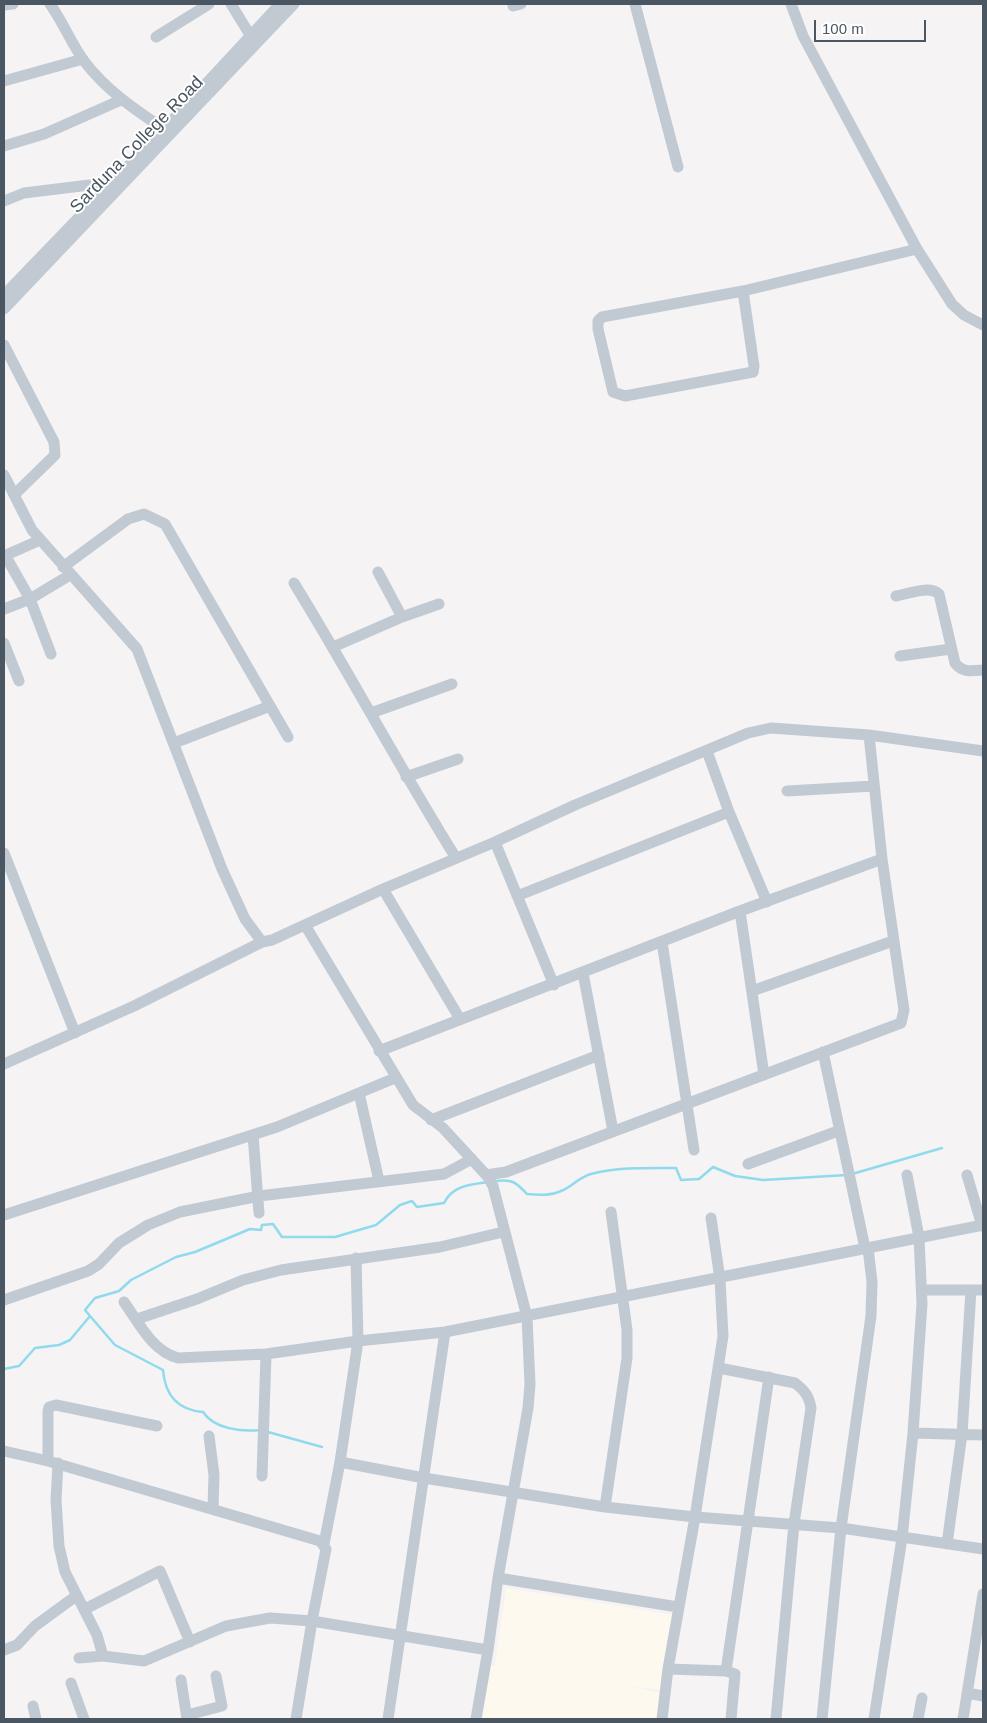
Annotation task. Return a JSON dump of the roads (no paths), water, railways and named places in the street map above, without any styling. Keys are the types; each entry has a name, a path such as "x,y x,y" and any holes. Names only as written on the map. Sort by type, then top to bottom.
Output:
{"street":[{"path":"4,5 12,4"},
{"path":"156,37 209,4"},
{"path":"231,4 250,35"},
{"name":"Sarduna College Road","path":"4,295 114,182 280,4"},
{"name":"Sarduna College Road","path":"4,310 294,4"},
{"path":"635,4 678,167"},
{"path":"791,4 803,36 917,248 952,304 964,315 983,325"},
{"path":"55,5 83,59 121,100 164,128"},
{"path":"4,81 83,59"},
{"path":"4,146 44,134 121,100"},
{"path":"4,201 24,193 114,182"},
{"path":"743,291 754,366 753,372 625,396 613,392 598,329 598,321 602,318 743,291 917,248"},
{"path":"4,345 54,442 55,455 14,495"},
{"path":"4,475 32,530 137,650 222,869 245,919 262,942"},
{"path":"4,609 30,599 67,571 128,519 144,514 165,524 288,737"},
{"path":"40,540 4,555 30,599 51,654"},
{"path":"378,572 402,617"},
{"path":"294,583 333,647 406,777 456,858"},
{"path":"896,596 928,590 939,594 955,662 960,669 967,671 983,670"},
{"path":"333,647 402,617 439,604"},
{"path":"4,642 19,681"},
{"path":"900,656 951,649"},
{"path":"371,713 452,684"},
{"path":"174,743 270,706"},
{"path":"4,1064 134,1006 262,942 305,925 383,888 495,842 607,791 748,733 770,728 869,735 983,751"},
{"path":"489,1179 901,1023 904,1010 882,859 869,735"},
{"path":"707,751 729,812 767,902"},
{"path":"406,777 458,759"},
{"path":"787,791 874,786"},
{"path":"516,896 729,812"},
{"path":"495,842 554,985"},
{"path":"4,853 75,1033"},
{"path":"379,1052 740,911 882,859"},
{"path":"383,888 460,1019"},
{"path":"740,911 764,1075"},
{"path":"305,925 379,1052 413,1105 443,1128 489,1179 527,1317 530,1392 515,1493 498,1578 476,1719"},
{"path":"752,991 893,941"},
{"path":"662,942 694,1150"},
{"path":"584,973 613,1131"},
{"path":"822,1719 842,1528 871,1316 867,1248 838,1131 823,1052"},
{"path":"431,1120 599,1055"},
{"path":"4,1215 254,1135 395,1078"},
{"path":"359,1093 379,1181"},
{"path":"748,1164 838,1131"},
{"path":"254,1135 260,1196 259,1213"},
{"path":"4,1300 88,1271 99,1264 119,1243 148,1225 180,1212 260,1196 444,1174 472,1159"},
{"path":"874,1719 902,1538 913,1433 922,1290 918,1237 907,1175"},
{"path":"124,1302 156,1346 169,1355 178,1358 266,1354 358,1341 445,1332 527,1317 622,1296 720,1279 918,1237 983,1226 967,1175"},
{"path":"605,1507 627,1358 627,1330 611,1212"},
{"path":"662,1719 678,1607 695,1518 719,1368 723,1320 720,1279 711,1218"},
{"path":"137,1319 197,1299 243,1280 281,1270 440,1247 503,1232"},
{"path":"296,1719 326,1548 324,1544 340,1462 358,1341 356,1258"},
{"path":"922,1290 983,1290"},
{"path":"947,1544 962,1434 971,1290"},
{"path":"388,1719 445,1332"},
{"path":"262,1476 266,1354"},
{"path":"719,1368 795,1384 805,1390 809,1397 811,1408 794,1524 776,1719"},
{"path":"726,1672 769,1377"},
{"path":"103,1656 97,1634 85,1609 76,1596 66,1572 59,1546 49,1407 56,1405 157,1426"},
{"path":"913,1433 983,1435"},
{"path":"209,1436 214,1475 213,1508"},
{"path":"4,1451 53,1462 213,1508 324,1544"},
{"path":"340,1462 424,1478 605,1507 695,1518 842,1528 983,1549"},
{"path":"85,1609 160,1572 190,1642"},
{"path":"498,1578 678,1607"},
{"path":"963,1719 983,1594"},
{"path":"4,1650 17,1645 35,1626 76,1596"},
{"path":"79,1658 103,1656 144,1661 190,1642 212,1630 270,1618 312,1621 488,1650"},
{"path":"668,1669 735,1674 731,1719"},
{"path":"181,1680 187,1717 222,1706 216,1676"},
{"path":"71,1683 84,1719"},
{"path":"967,1693 983,1696"},
{"path":"918,1719 922,1698"},
{"path":"33,1706 36,1719"}],"waterway":[{"path":"852,1174 942,1148"},
{"path":"496,1181 506,1180 513,1182 527,1194 544,1195 561,1191 591,1174 622,1169 676,1168 681,1180 699,1179 713,1167 735,1176 763,1180 847,1175"},
{"path":"90,1316 85,1310 95,1298 119,1291 131,1280 176,1257 195,1252 250,1229 261,1230 262,1225 273,1224 282,1237 335,1237 376,1225 400,1205 412,1201 417,1207 444,1203 457,1189 488,1182"},
{"path":"4,1369 19,1366 35,1348 59,1345 70,1340 90,1316 115,1345 163,1370 164,1379 174,1400 186,1408 203,1412 208,1418 221,1426 237,1430 261,1430"},
{"path":"268,1432 322,1447"}]}
